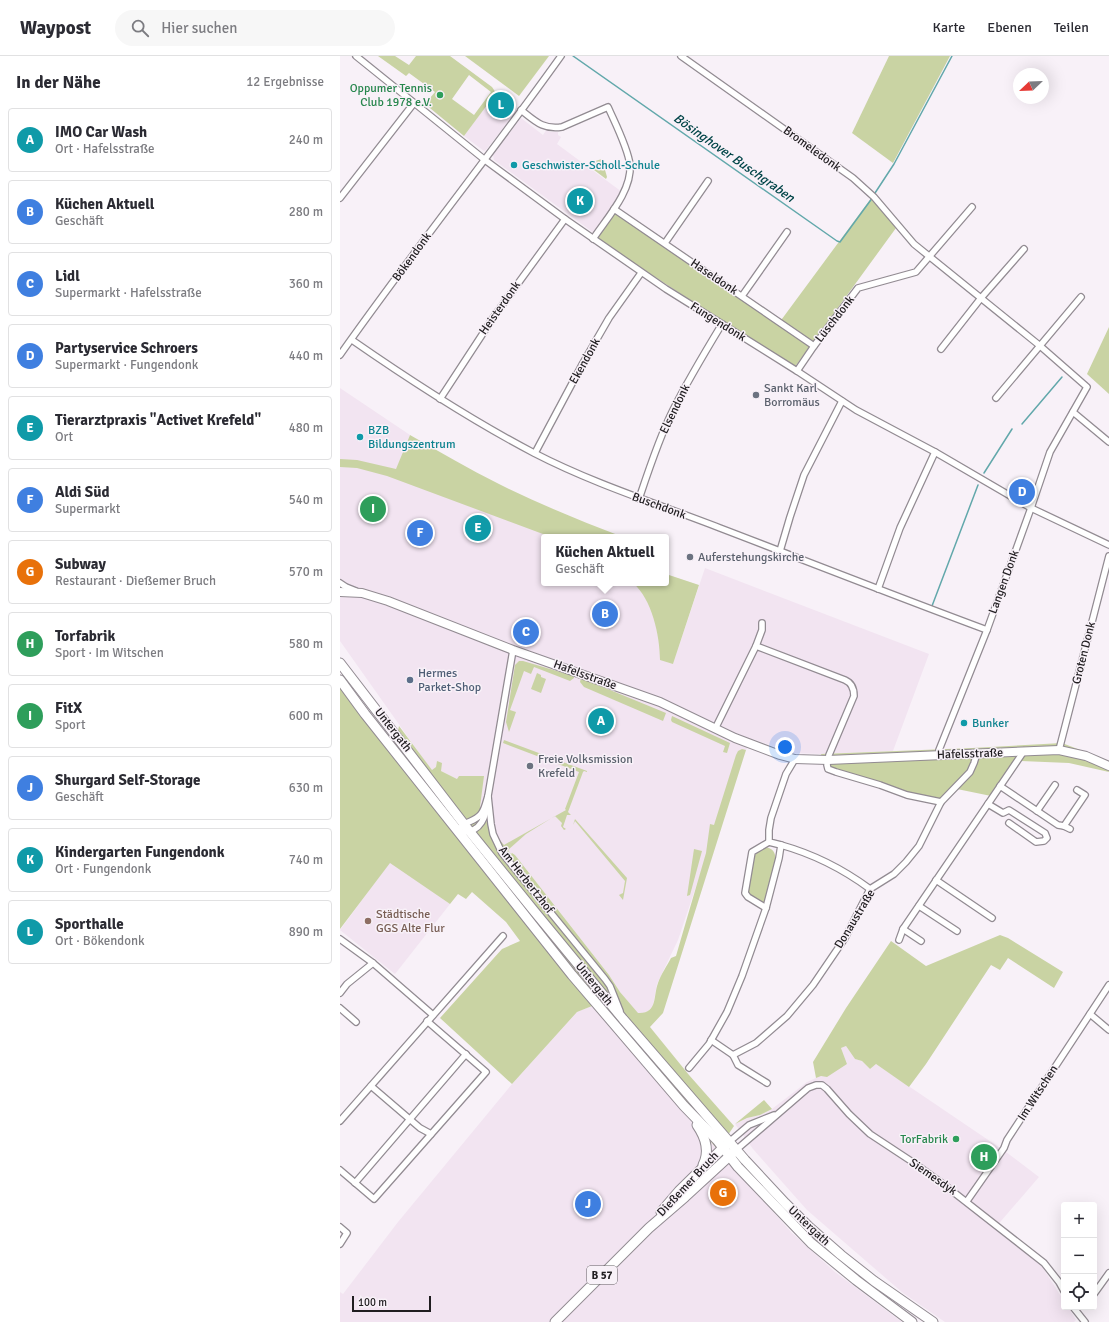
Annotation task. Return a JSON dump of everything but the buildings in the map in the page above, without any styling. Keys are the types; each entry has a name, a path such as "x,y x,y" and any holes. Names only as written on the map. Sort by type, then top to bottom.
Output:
{"main road":[{"name":"Hafelsstraße","path":"340,592 362,592 388,601 513,650 660,702 738,740 795,759 828,760 1059,750 1086,756 1109,766"},
{"name":"Untergath","path":"340,663 470,832 733,1153 765,1196 811,1243 856,1280 912,1322"},
{"name":"Untergath","path":"340,680 365,714 572,975 684,1106 726,1145"},
{"name":"Untergath","path":"684,1106 705,1138 707,1145 706,1159 703,1167"},
{"name":"Dießemer Bruch","path":"648,1228 669,1201 726,1145"},
{"name":"Untergath","path":"733,1153 809,1227 874,1281 933,1322"},
{"name":"Dießemer Bruch","path":"555,1322 648,1228 685,1197 733,1153"},
{"path":"856,1280 874,1281"}],"street":[{"name":"Fungendonk","path":"356,56 485,160 641,273 888,428 935,452 1032,508 1109,545"},
{"path":"561,56 521,110 542,125 562,128 608,107 626,151 630,165 629,181 623,194 593,238"},
{"name":"Bromeledonk","path":"682,56 852,178 874,197 914,244 930,257"},
{"path":"340,198 414,102"},
{"name":"Bökendonk","path":"341,353 521,110"},
{"path":"664,243 708,181"},
{"name":"Lüschdonk","path":"797,371 858,288 916,272 972,207"},
{"name":"Haseldonk","path":"614,209 814,346"},
{"name":"Heisterdonk","path":"440,399 495,315 565,219"},
{"path":"742,296 787,232"},
{"path":"941,349 981,298 1024,249"},
{"name":"Langen Donk","path":"930,257 1039,345 1087,387 1050,452 1032,508 987,630 939,750 939,755"},
{"name":"Ekendonk","path":"535,453 590,350 609,318 641,273"},
{"path":"996,398 1039,345 1081,297"},
{"name":"Elsendonk","path":"639,499 654,454 673,410 695,368 722,324"},
{"name":"Buschdonk","path":"352,340 440,399 535,453 588,478 639,499 987,630"},
{"path":"780,551 804,475 842,400"},
{"path":"1073,412 1109,442"},
{"path":"878,589 900,528 935,452"},
{"name":"Groten Donk","path":"1059,750 1109,556"},
{"path":"340,582 346,587 362,592"},
{"path":"715,729 756,646 762,630 762,623"},
{"path":"756,646 845,680 852,686 854,696 828,760 828,769 907,795 941,802"},
{"name":"Am Herbertzhof","path":"513,650 488,796 493,834 502,853 610,986 623,1019"},
{"path":"899,940 903,929 1000,786 1024,754 1024,751"},
{"name":"Donaustraße","path":"733,1055 756,1043 787,1016 813,985 844,938 870,889 894,874 920,846 941,802 970,772 977,753"},
{"path":"769,842 771,818 786,774 795,759"},
{"path":"1037,811 1055,785"},
{"path":"1000,786 1058,825 1070,829"},
{"path":"1064,826 1085,796 1077,790"},
{"path":"488,796 488,808 484,819 470,832 458,832 461,826 480,815 488,796"},
{"path":"988,804 1003,813 1009,810 1045,833 1047,838 1044,841 1036,842 1009,823"},
{"path":"766,908 748,897 745,893 752,852 769,842 810,854 838,868 870,889"},
{"path":"689,1068 711,1040 727,1012 742,976 766,908 781,845"},
{"path":"936,880 992,918"},
{"path":"919,906 957,931"},
{"path":"903,929 921,941"},
{"path":"340,1121 503,936"},
{"path":"340,940 374,963 433,1015"},
{"path":"340,993 348,984 374,963"},
{"name":"Im Witschen","path":"967,1201 1004,1148 1008,1137 1109,985"},
{"path":"340,1008 356,1022"},
{"path":"1090,1014 1109,1030"},
{"path":"340,1170 374,1199 486,1072 427,1021"},
{"path":"711,1040 733,1055 738,1065 767,1083"},
{"path":"355,1183 411,1120 466,1054"},
{"name":"Siemesdyk","path":"733,1153 808,1088 816,1085 822,1086 827,1089 849,1114 870,1134 967,1201 1044,1263 1061,1286"},
{"path":"370,1086 420,1128 431,1134"},
{"name":"Siemesdyk","path":"726,1145 749,1125 778,1113"},
{"path":"340,1227 346,1233 340,1244"},
{"path":"1097,1290 1109,1272"},
{"path":"1075,1310 1085,1322"}],"shaded area":[{"path":"488,103 505,116 513,105 518,109 484,151 464,136"},
{"path":"521,118 543,135 547,129 550,132 558,132 558,135 561,137 557,144 622,192 594,233 494,160 493,155"},
{"path":"340,388 410,435 396,470 566,534 541,534 541,586 644,586 673,664 705,568 929,654 893,751 821,754 792,753 753,739 746,750 742,750 678,940 657,984 653,1006 648,1011 637,1013 515,855 512,853 511,854 489,827 480,807 483,776 457,779 441,771 437,762 436,767 432,771 340,641"},
{"path":"390,862 450,904 395,974 340,930"},
{"path":"592,1006 792,1233 835,1272 902,1322 340,1322 340,1292 343,1294 398,1222 512,1084 577,1012"},
{"path":"846,1046 855,1059 862,1061 870,1069 876,1064 1006,1152 1039,1177 995,1228 1041,1265 1061,1296 1061,1310 1070,1310 1076,1320 1074,1322 945,1322 903,1293 807,1210 753,1149 735,1124 772,1109 807,1082 847,1064 841,1048"}],"green space":[{"path":"378,56 395,56 409,65 416,56 450,56 492,87 496,93 464,136 425,104 435,92 409,73 406,76","holes":["469,75 491,92 474,115 452,99"]},
{"path":"465,56 549,56 519,96"},
{"path":"889,56 950,56 893,163 852,133"},
{"path":"602,159 607,177 606,179 590,167 595,161"},
{"path":"872,197 896,228 794,368 597,239 615,212 779,323"},
{"path":"1109,327 1109,394 1087,374"},
{"path":"410,435 514,491 560,512 615,534 543,534 387,476 357,468 340,467 340,459 357,460 396,469"},
{"path":"669,575 699,585 673,664 660,660 660,650 654,618 640,590 636,586 669,586"},
{"path":"519,661 574,676 574,678 570,681 534,667 531,674 524,671 510,710 516,712 509,732 506,722 515,665"},
{"path":"537,673 546,679 541,693 531,689"},
{"path":"581,678 666,713 663,721 584,687 580,682"},
{"path":"340,685 393,755 399,726 432,770 436,767 437,761 442,763 441,771 457,779 459,776 484,776 480,807 489,827 504,845 551,818 526,834 508,850 511,854 512,853 515,855 609,975 620,992 638,1013 649,1011 652,1007 661,976 671,958 676,956 706,853 710,824 714,825 736,755 738,751 742,749 746,750 663,1013 650,1027 689,1075 734,1126 718,1150 592,1006 577,1012 512,1084 440,1018 502,949 520,941 506,922 472,892 466,899 458,894 450,904 390,863 340,929"},
{"path":"672,716 730,743 727,753 723,752 725,746 672,722"},
{"path":"504,740 587,771 583,772 568,812 571,815 567,815 563,827 566,829 564,830 561,826 562,823 555,816 566,810 565,809 579,772 503,743"},
{"path":"1062,743 1109,761 1109,772 1069,763 1021,761 996,797 957,789 943,805 866,784 826,770 821,754 972,748"},
{"path":"575,819 627,878 623,900 619,895 623,893 625,881 575,821 573,825"},
{"path":"766,847 774,852 776,859 766,900 761,903 749,894 748,890 750,868 753,858"},
{"path":"694,849 702,851 690,895 687,896"},
{"path":"1000,935 1008,938 1063,972 1054,988 1008,958 1000,970 991,965 926,1064 909,1087 876,1064 870,1069 862,1061 855,1059 846,1046 841,1048 847,1064 827,1077 821,1076 816,1078 813,1062 846,1008 891,941 926,966"},
{"path":"764,1100 772,1109 735,1124"}],"waterway":[{"name":"Bösinghover Buschgraben","path":"573,56 837,241 840,242 873,197"},
{"name":"Bösinghover Buschgraben","path":"875,193 894,164 952,56"},
{"path":"1022,424 1062,377"},
{"path":"984,473 1012,429"},
{"path":"932,606 978,485"}],"place":[{"name":"Oppumer Tennis Club 1978 e.V.","path":"440,95"},
{"name":"Sporthalle","path":"501,105"},
{"name":"Geschwister-Scholl-Schule","path":"514,165"},
{"name":"Kindergarten Fungendonk","path":"580,201"},
{"name":"Sankt Karl Borromäus","path":"756,395"},
{"name":"BZB Bildungszentrum","path":"360,437"},
{"name":"Partyservice Schroers","path":"1022,492"},
{"name":"FitX","path":"373,509"},
{"name":"Tierarztpraxis \"Activet Krefeld\"","path":"478,528"},
{"name":"Aldi Süd","path":"420,533"},
{"name":"Auferstehungskirche","path":"690,557"},
{"name":"Küchen Aktuell","path":"605,614"},
{"name":"Lidl","path":"526,632"},
{"name":"Hermes Parket-Shop","path":"410,680"},
{"name":"IMO Car Wash","path":"601,721"},
{"name":"Bunker","path":"964,723"},
{"name":"Freie Volksmission Krefeld","path":"530,766"},
{"name":"Städtische GGS Alte Flur","path":"368,921"},
{"name":"TorFabrik","path":"956,1139"},
{"name":"Torfabrik","path":"984,1157"},
{"name":"Subway","path":"723,1193"},
{"name":"Shurgard Self-Storage","path":"588,1204"}]}
